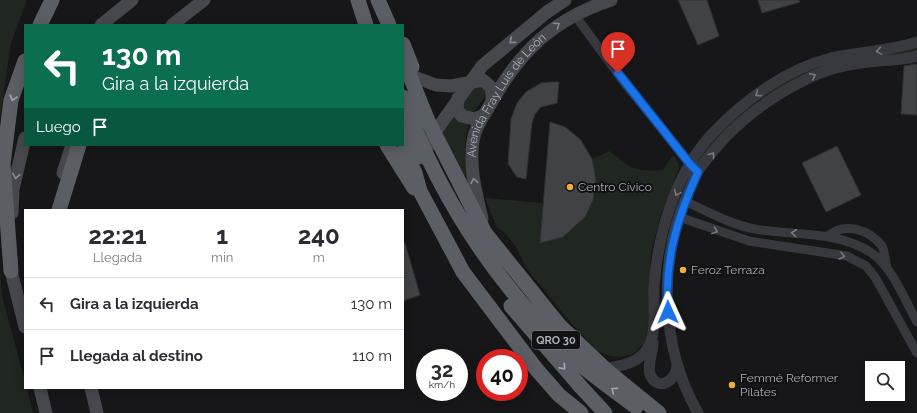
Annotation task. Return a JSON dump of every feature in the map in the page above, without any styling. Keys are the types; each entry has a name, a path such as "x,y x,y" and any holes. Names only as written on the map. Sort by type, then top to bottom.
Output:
{"highway":[{"path":"40,24 52,0"},
{"path":"352,0 360,24"},
{"path":"358,0 366,24"},
{"path":"372,0 379,24"},
{"path":"378,0 389,24"},
{"path":"387,0 396,24"},
{"path":"404,46 430,113 435,132"},
{"path":"404,61 428,121 435,132"},
{"path":"11,271 3,164 11,100 24,64"},
{"name":"QRO 30","path":"404,100 429,162 479,256 573,358 646,413"},
{"name":"QRO 30","path":"404,131 439,205 479,256 532,332 605,413"},
{"name":"QRO 30","path":"435,132 485,232 559,325 605,369 659,413"},
{"path":"59,209 79,146"},
{"path":"387,146 415,184"},
{"path":"402,146 415,184"},
{"path":"436,224 432,197 437,184 448,183 452,187 479,237 546,322 559,325"},
{"name":"QRO 30","path":"415,184 463,272 533,364 560,395 581,413"}],"main road":[{"path":"102,24 132,0"},
{"path":"173,24 204,0"},
{"name":"Avenida Fray Luis de León","path":"415,184 435,132 482,66 547,12 565,0"},
{"name":"Avenida Fray Luis de León","path":"485,232 471,168 473,140 476,128 482,116 508,74 536,42 558,24 574,14 611,0"},
{"path":"417,78 436,84 451,86 470,81 482,80 489,84 492,88 492,101"},
{"path":"458,98 458,110 462,116 474,119 482,116"},
{"path":"24,142 13,189 11,271 24,323"},
{"path":"59,209 61,180 72,146"},
{"path":"40,389 46,413"},
{"path":"91,389 97,413"}],"street":[{"path":"574,14 628,86 694,168"},
{"path":"917,42 897,48 829,59 814,64 776,82 758,94 727,120 712,135 668,213 659,244 655,278 653,335 649,373 653,380 665,384 677,373 667,301 672,244 694,168 761,105 811,77 841,66 917,56"},
{"path":"685,201 728,220 754,229 828,236 852,242 873,254 887,268"},
{"path":"679,217 748,241 847,256 866,266 881,288 917,353"},
{"path":"828,236 835,230 843,228 859,230 872,236 883,248 887,268 917,322"},
{"path":"881,288 894,282"},
{"path":"605,369 641,358 647,350 653,335"},
{"path":"677,365 698,413"}],"shaded area":[{"path":"0,0 27,0 11,43 0,118"},
{"path":"917,44 917,52 787,85 758,101 741,115 716,140 702,158 700,156 737,113 784,82 827,62"},
{"path":"471,82 486,83 487,93 473,114 469,124 465,144 470,196 441,129"},
{"path":"610,151 623,162 640,170 663,170 673,155 680,166 660,217 651,253 649,330 643,344 633,354 620,357 610,356 597,351 567,318 527,269 516,247 505,233 497,228 485,198 543,203 540,243 562,236 580,222 592,203 595,192 596,177 592,159"},
{"path":"0,267 2,296 24,377 24,389 27,389 33,413 0,413"}],"building":[{"path":"678,0 707,0 719,36 698,45"},
{"path":"758,0 799,0 800,2 762,13"},
{"path":"917,64 917,115 901,114 904,66"},
{"path":"559,82 557,103 541,107 535,114 532,123 526,179 517,177 508,164 511,119 517,103 526,92 541,83"},
{"name":"Centro Cívico","path":"550,122 565,127 580,139 592,159 596,180 593,200 585,217 563,237 540,243"},
{"path":"837,146 861,195 826,212 802,163"},
{"path":"404,243 405,243 420,295 404,301"}],"place":[{"name":"Centro Cívico","path":"570,187"},
{"name":"Feroz Terraza","path":"683,270"},
{"name":"Femmé Reformer Pilates","path":"732,385"}],"route":[{"path":"618,73 698,172 679,217 672,244 667,301 668,312"}]}
